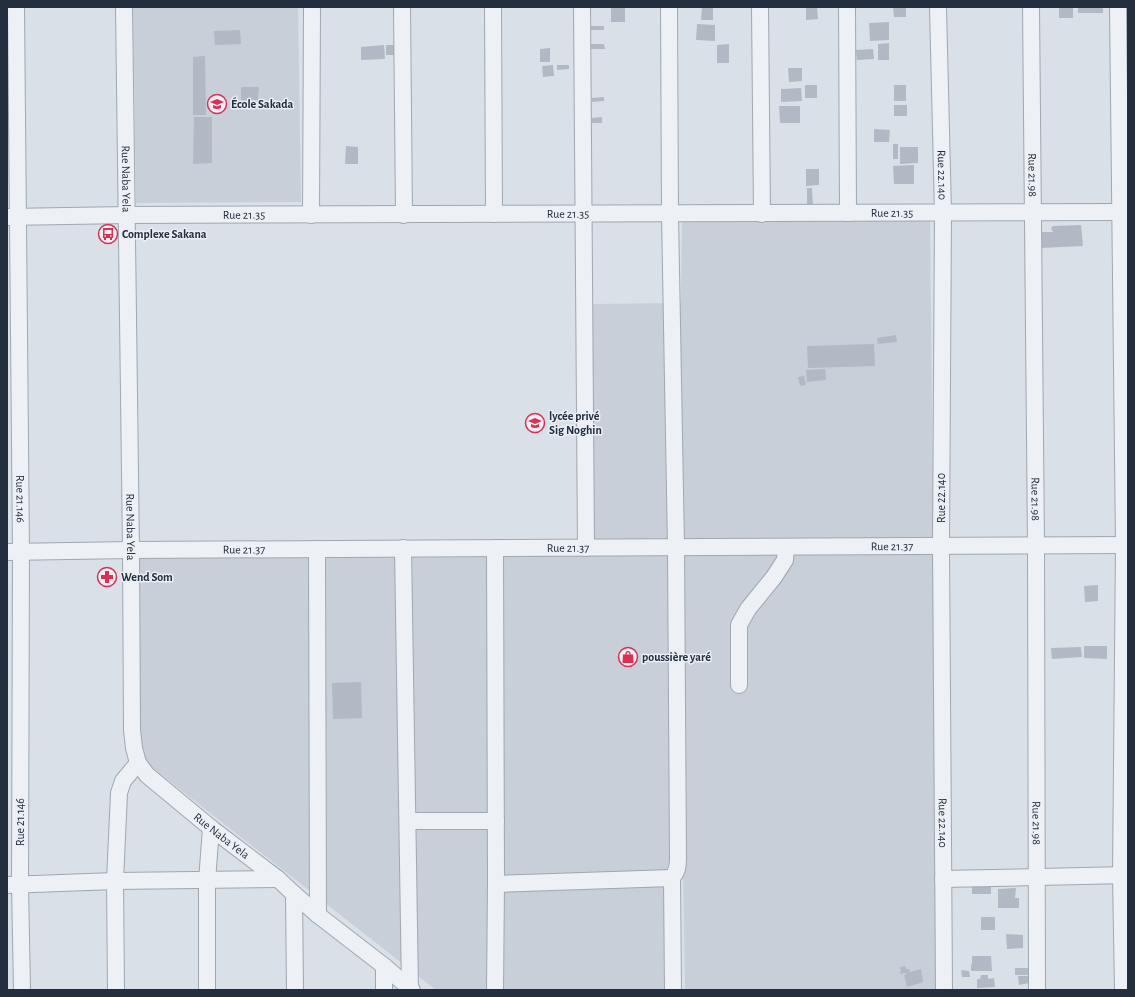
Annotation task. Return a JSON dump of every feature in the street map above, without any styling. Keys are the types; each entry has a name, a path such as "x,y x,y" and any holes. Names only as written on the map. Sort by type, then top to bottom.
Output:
{"street":[{"name":"Rue 21.146","path":"16,7 12,217 14,885 22,990"},
{"name":"Rue Naba Yela","path":"124,7 132,730 138,764 147,775 211,828 278,880 318,915 384,966 411,990"},
{"path":"311,215 312,7"},
{"path":"402,7 404,215"},
{"path":"493,7 494,214"},
{"path":"582,7 586,548"},
{"path":"669,7 670,214 676,547 678,859 678,868 672,878 673,990"},
{"path":"760,7 762,214"},
{"path":"847,7 848,214"},
{"name":"Rue 22.140","path":"938,7 943,213 941,546 944,990"},
{"name":"Rue 21.98","path":"1030,7 1036,545 1038,877 1037,990"},
{"path":"1118,7 1124,212 1126,545 1125,875 1122,990"},
{"name":"Rue 21.35","path":"12,217 1124,212"},
{"name":"Rue 21.37","path":"14,552 404,548 1126,545"},
{"path":"739,685 739,625 748,609 774,578 785,560 786,547"},
{"path":"404,548 411,990"},
{"path":"495,548 495,990"},
{"path":"317,549 318,915"},
{"path":"116,990 115,881 119,793 123,781 138,764"},
{"path":"408,821 496,821"},
{"path":"207,990 207,881 211,828"},
{"path":"943,879 1125,875"},
{"path":"496,884 672,878"},
{"path":"14,885 115,881 278,880"},
{"path":"294,894 295,990"},
{"path":"384,966 384,990"}],"shaded area":[{"name":"École Sakada","path":"133,7 298,7 301,202 136,203"},
{"path":"930,215 938,990 685,990 683,871 501,876 500,555 590,553 589,304 681,303 682,219"},
{"path":"490,552 492,889 675,883 675,990 436,990 149,765 142,754 139,743 137,556"}],"building":[{"path":"611,7 625,7 625,22 611,22"},
{"path":"702,7 713,7 713,20 701,20"},
{"path":"806,7 817,7 818,19 806,20"},
{"path":"893,7 906,7 906,17 894,17"},
{"path":"1059,7 1073,7 1073,18 1059,18"},
{"path":"1078,7 1103,7 1103,13 1078,13"},
{"path":"889,22 889,40 870,41 869,23"},
{"path":"697,24 715,25 715,41 696,40"},
{"path":"591,26 604,26 604,30 591,30"},
{"path":"240,30 241,44 215,45 214,31"},
{"path":"889,43 889,60 878,60 878,44"},
{"path":"591,44 604,44 605,49 591,49"},
{"path":"729,44 729,63 717,63 717,45"},
{"path":"384,45 385,59 361,60 361,47"},
{"path":"386,45 395,45 395,55 386,55"},
{"path":"550,48 550,62 540,62 540,49"},
{"path":"873,49 874,59 857,60 856,50"},
{"path":"205,56 206,115 193,115 193,57"},
{"path":"553,65 554,76 543,77 542,66"},
{"path":"557,65 569,65 569,69 557,70"},
{"path":"788,68 802,68 802,81 789,82"},
{"path":"805,85 817,85 817,98 805,98"},
{"path":"894,85 906,85 906,101 894,101"},
{"path":"241,87 259,87 258,100 241,101"},
{"path":"801,88 802,101 781,102 781,89"},
{"path":"604,97 604,101 592,102 592,98"},
{"path":"894,105 907,105 907,116 894,116"},
{"path":"779,106 800,106 800,123 780,123"},
{"path":"194,117 212,117 212,163 193,164"},
{"path":"602,117 602,123 592,123 592,118"},
{"path":"874,129 890,130 889,142 874,142"},
{"path":"893,144 898,144 898,159 893,159"},
{"path":"346,146 358,147 358,164 345,164"},
{"path":"900,147 918,147 918,163 900,164"},
{"path":"914,165 914,184 894,184 893,166"},
{"path":"806,169 819,169 819,185 806,186"},
{"path":"807,188 812,188 813,207 807,207"},
{"path":"1081,225 1083,246 1041,248 1040,232 1053,232 1051,228 1053,226"},
{"path":"896,335 897,342 878,344 877,338"},
{"path":"874,344 875,366 808,368 807,346"},
{"path":"825,369 826,380 807,382 806,370"},
{"path":"804,376 806,385 800,386 798,377"},
{"path":"1098,585 1098,601 1085,602 1084,586"},
{"path":"1084,646 1107,646 1107,659 1084,658"},
{"path":"1081,647 1082,657 1052,659 1051,648"},
{"path":"361,682 362,718 333,719 332,683"},
{"path":"972,886 991,886 991,894 972,894"},
{"path":"1016,888 1015,898 1019,898 1019,908 998,908 998,889"},
{"path":"981,917 995,917 995,930 981,930"},
{"path":"1006,934 1023,935 1023,948 1007,949"},
{"path":"972,956 991,956 992,971 971,971"},
{"path":"905,966 910,972 921,969 923,982 907,987 904,975 906,975 906,973 900,974 900,967"},
{"path":"1015,968 1029,968 1029,975 1015,975"},
{"path":"961,970 969,971 970,977 962,977"},
{"path":"981,975 988,975 988,979 994,978 995,987 977,988 977,979 980,979"},
{"path":"1018,976 1029,976 1029,983 1019,985"}],"place":[{"name":"École Sakada","path":"217,104"},
{"name":"Complexe Sakana","path":"108,234"},
{"name":"lycée privé Sig Noghin","path":"535,423"},
{"name":"Wend Som","path":"107,577"},
{"name":"poussière yaré","path":"628,657"}]}
